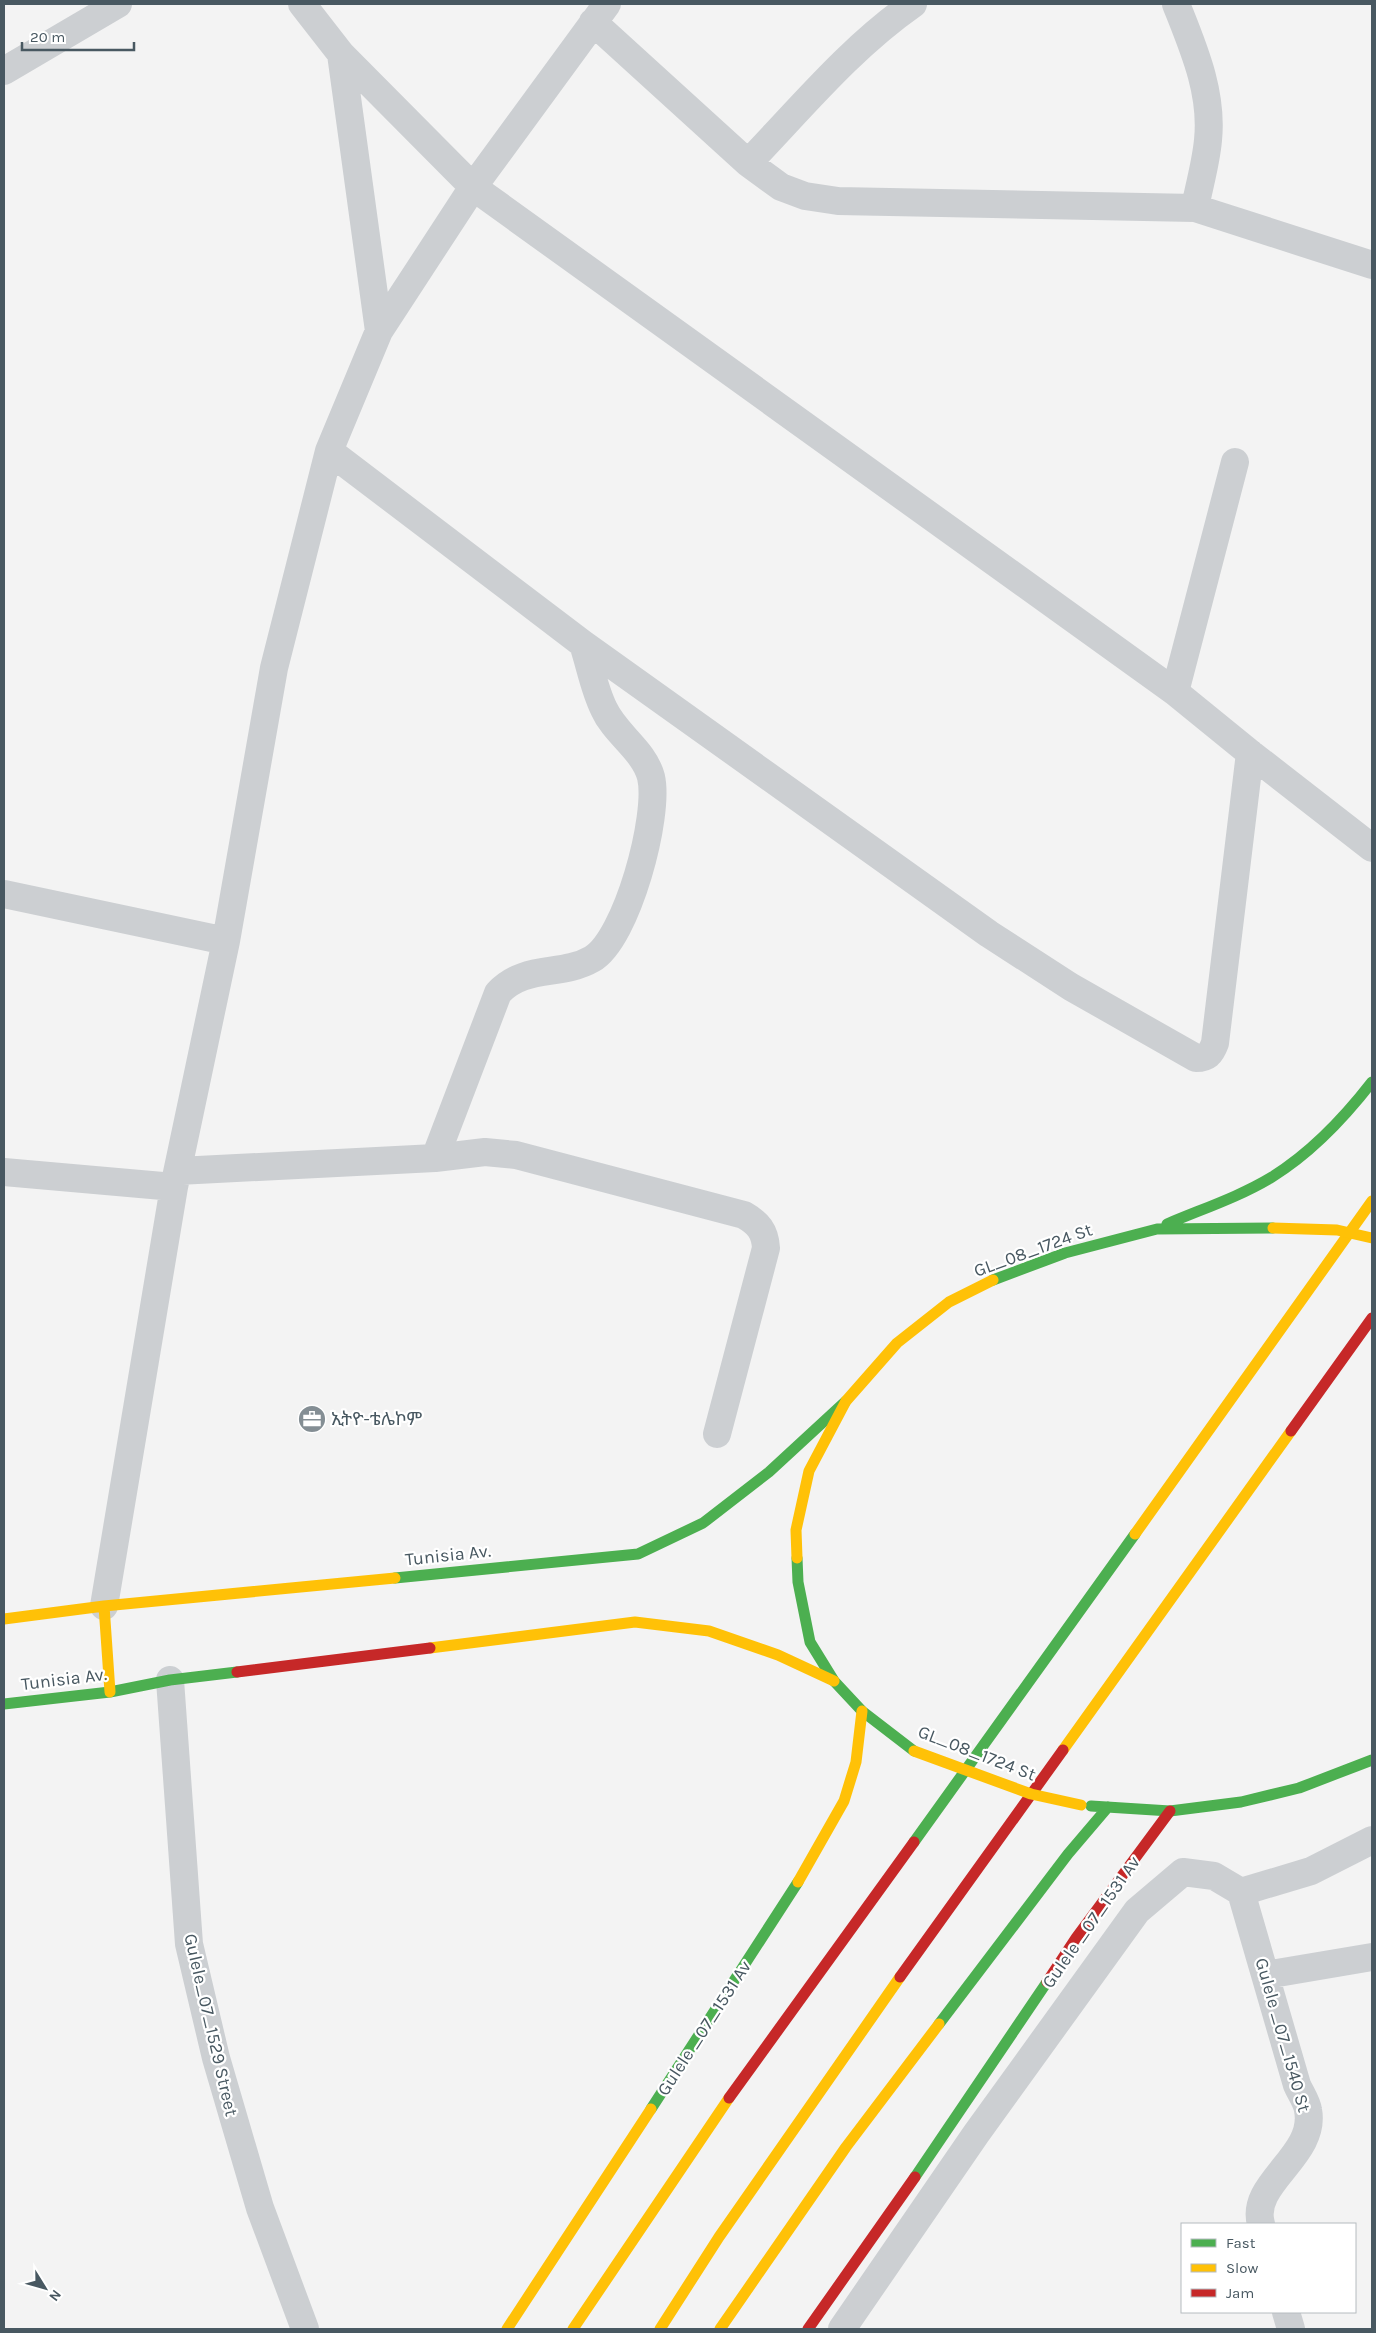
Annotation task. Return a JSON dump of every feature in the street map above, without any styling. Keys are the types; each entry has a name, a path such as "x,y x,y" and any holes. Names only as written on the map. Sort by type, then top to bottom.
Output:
{"main road":[{"path":"1157,1229 1259,1184 1285,1168 1325,1133 1372,1082"},
{"path":"573,2329 748,2071 999,1725 1372,1201"},
{"name":"GL_08_1724 St","path":"1372,1238 1337,1230 1273,1228 1157,1229 1065,1253 1002,1276 949,1302 896,1343 846,1401 809,1471 796,1530 798,1582 810,1642 834,1681 862,1711 914,1752 1031,1794 1081,1805 1170,1811 1241,1802 1300,1788 1372,1760"},
{"path":"660,2329 719,2237 900,1978 1372,1318"},
{"name":"Tunisia Av.","path":"4,1619 104,1606 638,1554 703,1523 769,1472 846,1401"},
{"path":"104,1606 110,1692"},
{"name":"Tunisia Av.","path":"4,1704 110,1692 170,1680 634,1622 709,1631 778,1655 834,1681"},
{"name":"Gulele _07_1531 Av","path":"507,2329 791,1894 844,1801 856,1762 862,1711"},
{"path":"720,2329 846,2147 1068,1854 1108,1807"},
{"name":"Gulele _07_1531 Av","path":"808,2329 966,2103 1076,1938 1170,1811"}],"street":[{"path":"4,71 118,4"},
{"path":"302,4 341,54 473,187 1175,692 1372,848"},
{"path":"748,163 851,54 888,22 913,4"},
{"path":"1176,4 1199,62 1207,104 1208,140 1195,208"},
{"path":"104,1606 176,1179 226,941 274,668 329,451 379,331 473,187 600,13 748,163 782,187 805,196 838,201 1195,208 1372,265"},
{"path":"341,54 379,331"},
{"path":"329,451 583,644 989,934 1071,986 1196,1058 1205,1058 1212,1052 1215,1044 1250,753"},
{"path":"1175,692 1235,462"},
{"path":"435,1158 498,993 506,985 522,976 575,965 593,959 611,938 625,912 643,861 654,795 650,775 639,753 604,710 583,644"},
{"path":"4,894 226,941"},
{"path":"4,1172 176,1179 435,1158 486,1152 516,1155 744,1215 756,1222 765,1235 766,1248 717,1434"},
{"name":"Gulele_07_1529 Street","path":"170,1680 189,1944 216,2058 260,2208 305,2329"},
{"path":"1241,1892 1311,1871 1372,1840"},
{"name":"Gulele _07_1531 Av","path":"842,2329 976,2134 1137,1911 1183,1872 1214,1876 1241,1892"},
{"name":"Gulele _07_1540 St","path":"1241,1892 1297,2085 1308,2110 1306,2138 1261,2199 1261,2223"},
{"path":"1266,1975 1372,1957"},
{"path":"1286,2313 1291,2329"}],"traffic: fast":[{"path":"1167,1224 1247,1191 1286,1168 1326,1134 1372,1082"},
{"path":"993,1280 1065,1253 1157,1229 1273,1228"},
{"path":"395,1578 638,1554 703,1523 769,1472 846,1401"},
{"path":"914,1842 1135,1534"},
{"path":"797,1558 798,1582 810,1642 834,1681 862,1711 914,1751"},
{"path":"4,1704 110,1692 170,1680 237,1672"},
{"path":"1091,1806 1170,1811 1241,1802 1299,1788 1372,1760"},
{"path":"939,2024 1068,1854 1108,1807"},
{"path":"651,2109 798,1882"},
{"path":"915,2177 1047,1982"}],"traffic: slow":[{"path":"1135,1534 1372,1201"},
{"path":"1273,1228 1337,1230 1372,1238"},
{"path":"797,1558 796,1530 809,1471 846,1401 897,1343 949,1302 993,1280"},
{"path":"1063,1750 1291,1431"},
{"path":"4,1619 104,1606 395,1578"},
{"path":"104,1606 110,1692"},
{"path":"430,1648 635,1622 709,1631 778,1655 834,1681"},
{"path":"798,1882 844,1801 856,1762 862,1711"},
{"path":"914,1751 1031,1794 1081,1805"},
{"path":"660,2329 719,2237 900,1977"},
{"path":"720,2329 846,2147 939,2024"},
{"path":"573,2329 729,2098"},
{"path":"507,2329 651,2109"}],"traffic: jam":[{"path":"1291,1431 1372,1318"},
{"path":"237,1672 430,1648"},
{"path":"900,1977 1063,1750"},
{"path":"1047,1982 1076,1938 1170,1811"},
{"path":"729,2098 914,1842"},
{"path":"808,2329 915,2177"}],"place":[{"name":"ኢትዮ-ቴሌኮም","path":"312,1419"}]}
